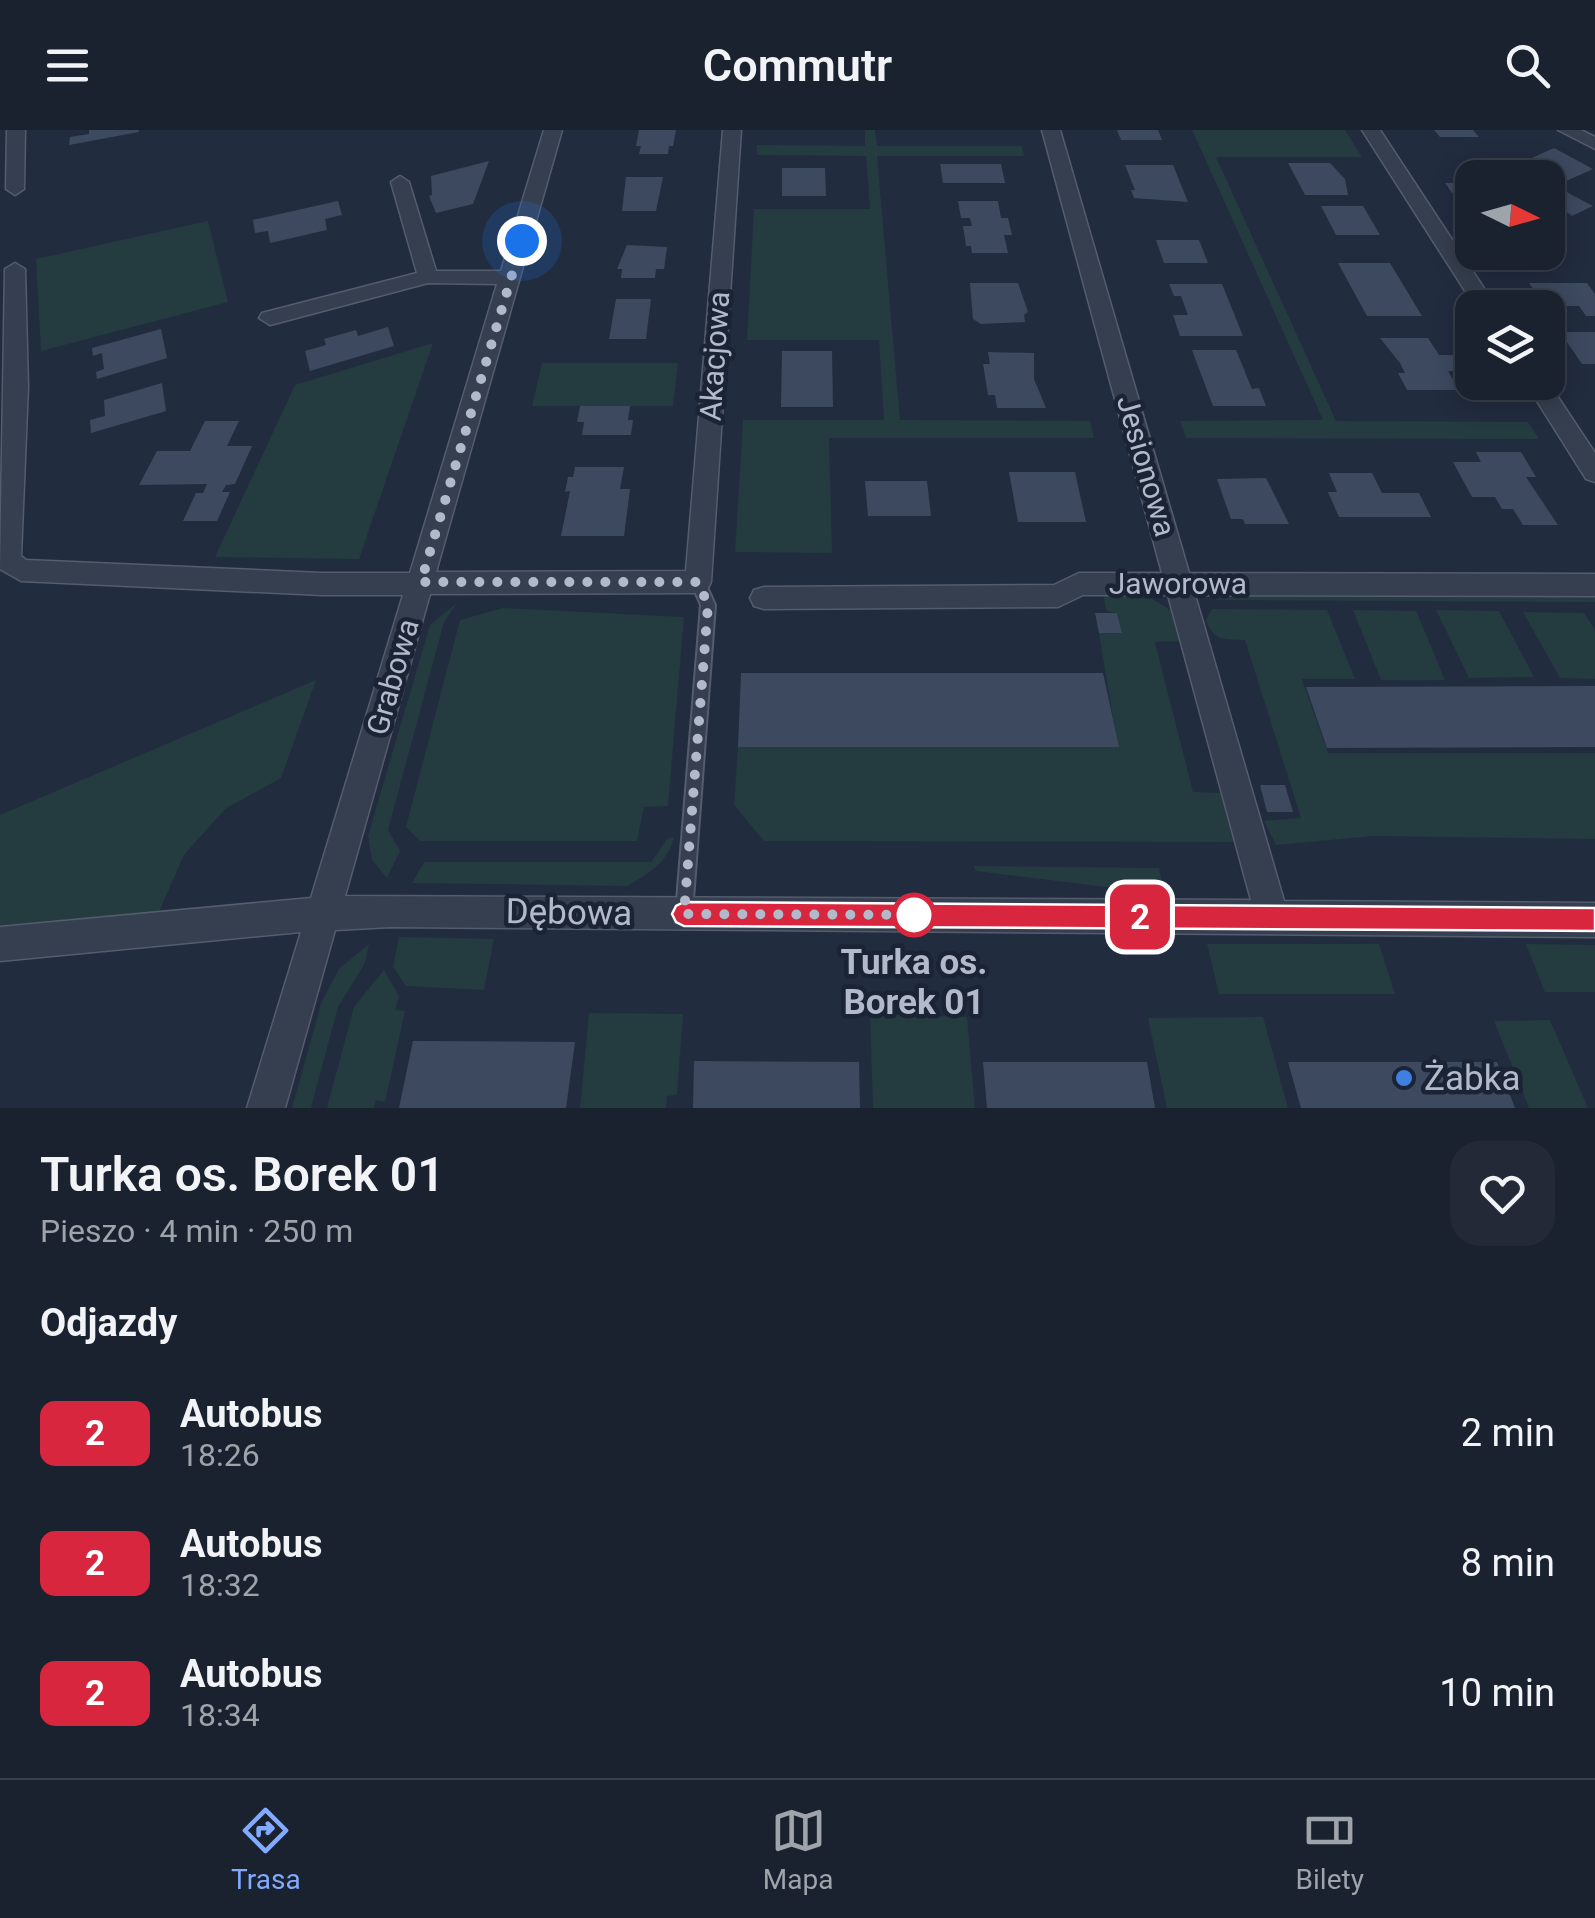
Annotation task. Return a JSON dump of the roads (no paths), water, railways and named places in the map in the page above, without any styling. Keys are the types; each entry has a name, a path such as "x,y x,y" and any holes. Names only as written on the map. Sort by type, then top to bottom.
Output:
{"street":[{"path":"16,130 16,189"},
{"name":"Grabowa","path":"266,1108 553,130"},
{"name":"Akacjowa","path":"698,582 732,130"},
{"name":"Jesionowa","path":"1051,130 1272,918"},
{"path":"1371,130 1475,290"},
{"path":"1567,130 1595,144"},
{"path":"400,182 428,277"},
{"path":"15,269 17,387 6,552 12,566 35,572 322,584 698,582"},
{"path":"270,318 428,277 511,278"},
{"path":"1548,400 1595,473"},
{"name":"Jaworowa","path":"764,598 1058,596 1080,584 1595,585"},
{"name":"Dębowa","path":"0,944 324,912 1595,920"}],"lane":[{"path":"684,914 708,605 698,582"}],"place":[{"name":"Turka os. Borek 01","path":"914,915"},
{"name":"Żabka","path":"1404,1078"}]}
